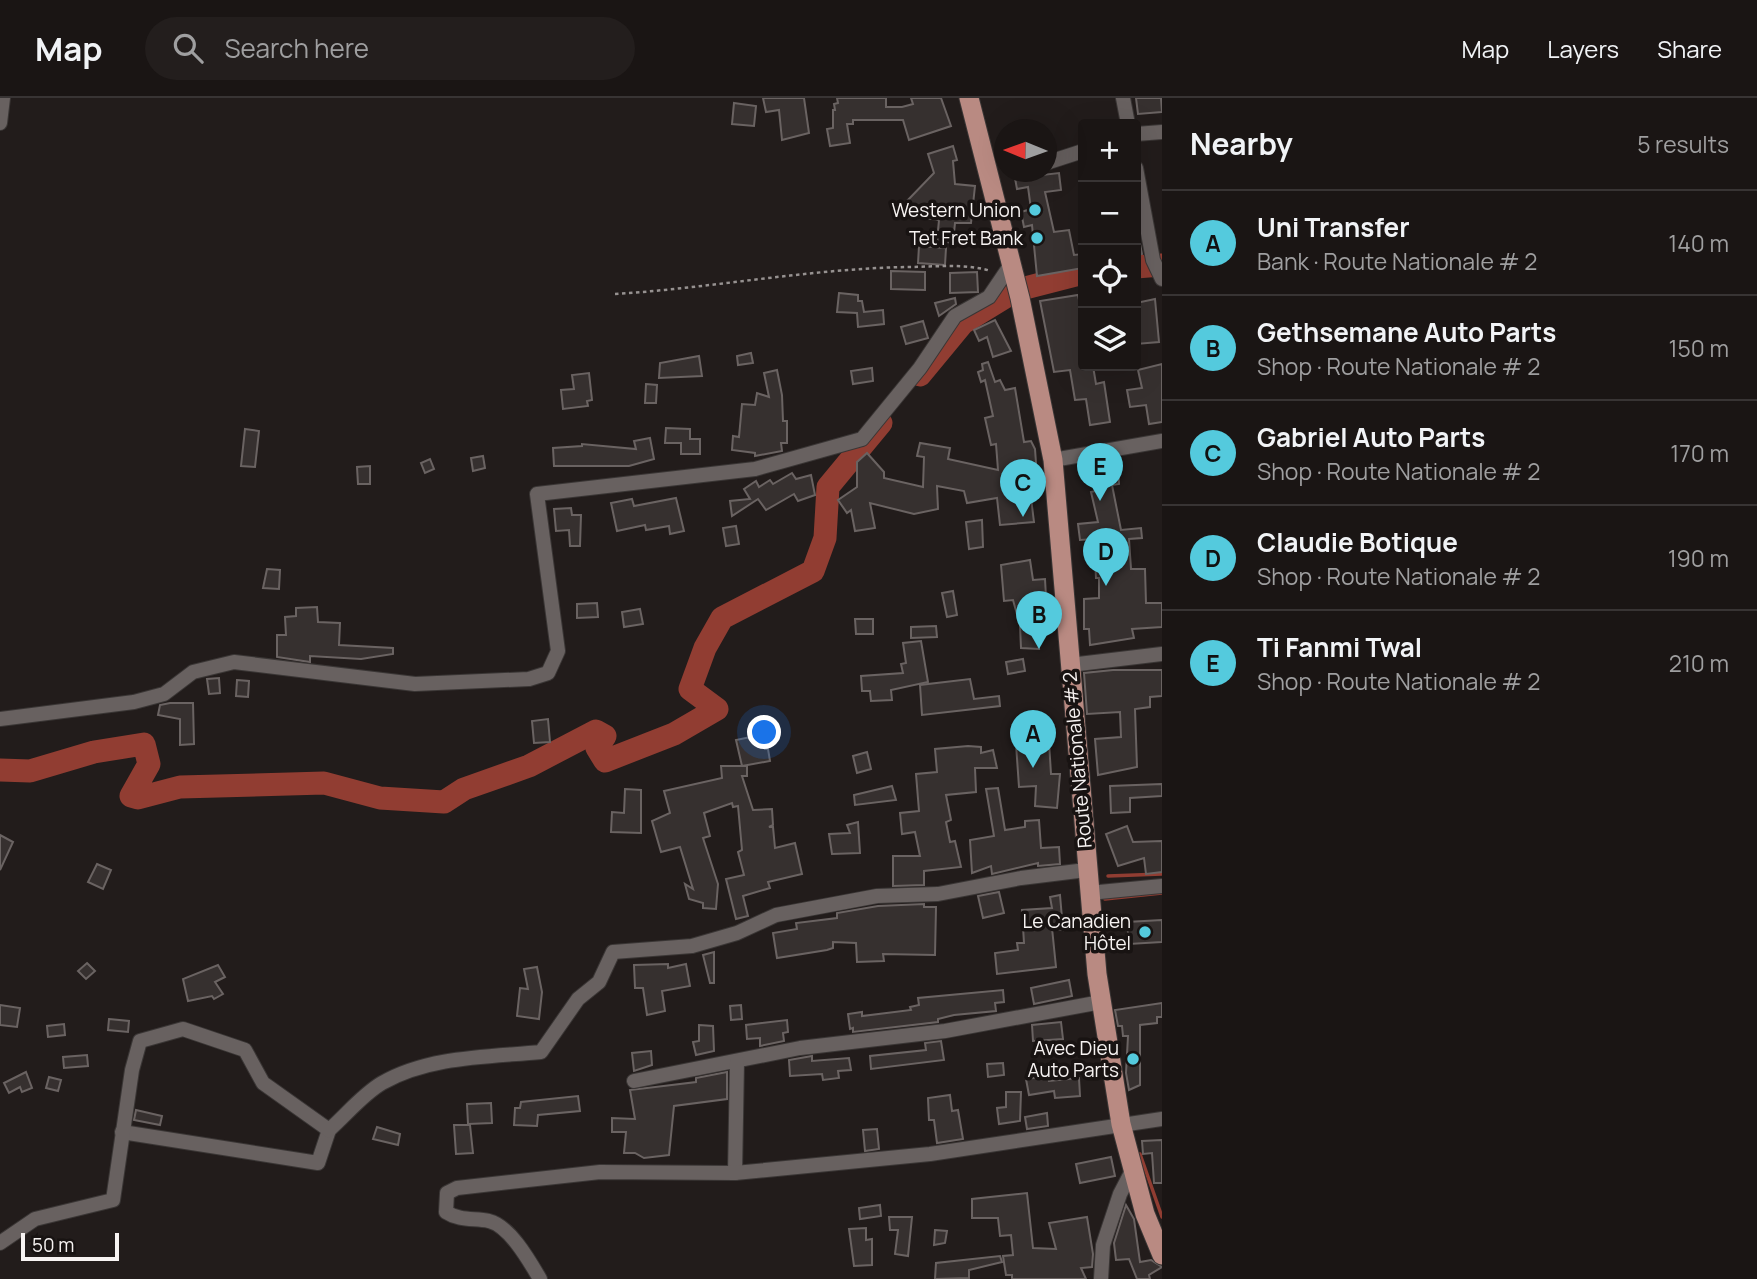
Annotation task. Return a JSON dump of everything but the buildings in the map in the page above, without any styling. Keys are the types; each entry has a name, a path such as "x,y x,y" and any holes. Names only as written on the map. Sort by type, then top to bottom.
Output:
{"main road":[{"name":"Route Nationale # 2","path":"969,98 1010,270 1020,298 1053,460 1086,870 1101,1002 1121,1124 1145,1214 1162,1255"}],"street":[{"path":"0,123 3,98"},
{"path":"1123,98 1127,119"},
{"path":"1141,134 1162,132"},
{"path":"1057,159 1078,153"},
{"path":"1139,182 1153,260 1162,279"},
{"path":"0,719 134,702 164,694 193,672 233,662 289,666 415,684 529,679 548,673 558,652 537,494 755,469 862,439 920,368 955,316 989,297 1010,270"},
{"path":"1053,460 1162,441"},
{"path":"1070,665 1162,654"},
{"path":"122,1132 318,1163 329,1130 381,1084 416,1068 541,1052 578,999 599,982 613,952 692,946 737,933 776,915 877,896 938,894 1021,878 1086,870"},
{"path":"1089,893 1162,886"},
{"path":"634,1081 800,1048 946,1031 1101,1002"},
{"path":"0,1243 35,1219 113,1200 122,1132 140,1041 183,1029 246,1050 263,1083 329,1130"},
{"path":"735,1173 737,1062"},
{"path":"540,1279 517,1243 492,1222 456,1219 446,1212 447,1193 457,1188 600,1172 735,1173 930,1154 1162,1119"},
{"path":"1101,1279 1103,1245 1120,1194 1133,1169"}],"path":[{"path":"615,294 860,268 1010,270"}],"waterway":[{"path":"1141,267 1162,265"},
{"path":"920,375 963,323 1017,290 1078,274"},
{"path":"0,770 30,771 94,752 144,744 149,764 131,796 138,798 180,787 324,783 380,798 444,802 464,789 529,766 596,731 605,736 597,748 605,761 674,734 717,709 690,689 705,648 722,618 813,571 825,538 828,487 881,423"},
{"path":"1108,876 1162,874"},
{"path":"1105,899 1162,893"},
{"path":"1140,1154 1162,1217"}],"place":[{"name":"Western Union","path":"1035,210"},
{"name":"Tet Fret Bank","path":"1037,238"},
{"name":"Ti Fanmi Twal","path":"1100,501"},
{"name":"Gabriel Auto Parts","path":"1023,517"},
{"name":"Claudie Botique","path":"1106,586"},
{"name":"Gethsemane Auto Parts","path":"1039,649"},
{"name":"Uni Transfer","path":"1033,768"},
{"name":"Le Canadien Hôtel","path":"1145,932"},
{"name":"Avec Dieu Auto Parts","path":"1133,1059"}]}
